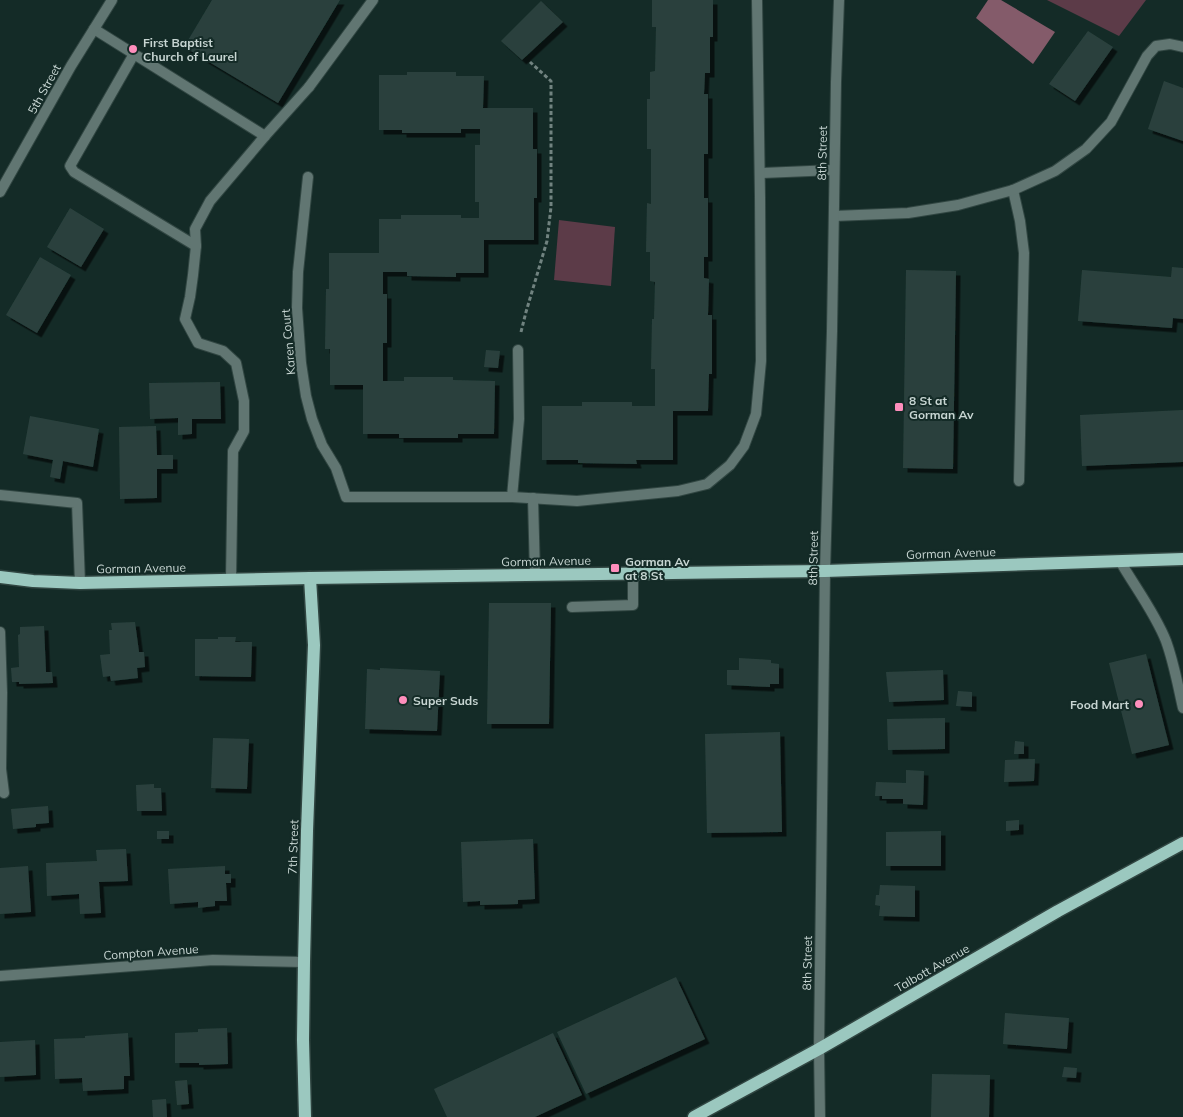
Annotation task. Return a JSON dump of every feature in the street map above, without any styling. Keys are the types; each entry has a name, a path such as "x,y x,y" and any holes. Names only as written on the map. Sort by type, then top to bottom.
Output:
{"main road":[{"name":"Gorman Avenue","path":"0,577 33,581 80,583 535,574 825,571 1183,559"},
{"name":"7th Street","path":"305,1117 303,1040 304,962 314,644 310,578"},
{"name":"Talbott Avenue","path":"694,1117 819,1049 1058,911 1183,843"}],"street":[{"name":"5th Street","path":"0,192 71,66 112,0"},
{"path":"231,580 234,451 244,431 244,401 236,363 223,351 198,343 185,319 190,297 196,246 195,229 210,201 309,87 373,0"},
{"path":"518,350 519,419 512,497 577,501 678,491 707,484 730,465 744,446 756,414 760,361 760,173 756,0"},
{"name":"8th Street","path":"820,1117 819,1049 825,571 832,331 836,82 840,0"},
{"path":"94,29 265,136"},
{"path":"834,216 908,213 958,205 1013,190 1055,171 1086,149 1111,122 1147,56 1156,46 1170,44 1183,47"},
{"path":"134,54 70,166 74,172 196,246"},
{"path":"760,173 834,170"},
{"name":"Karen Court","path":"308,177 298,272 297,308 301,363 312,419 322,445 336,468 346,497 512,497"},
{"path":"1013,190 1024,253 1018,481"},
{"path":"0,495 77,502 80,583"},
{"path":"532,498 535,574"},
{"path":"1120,561 1166,640 1174,665 1183,708"},
{"path":"572,606 633,605 633,573"},
{"path":"0,632 2,693 0,769 4,793"},
{"name":"Compton Avenue","path":"0,976 213,960 304,962"}],"path":[{"path":"518,350 526,312 547,241 551,207 551,81 530,62"}],"shaded area":[{"path":"988,0 1001,0 1055,32 1033,64 976,18"},
{"path":"1047,0 1146,0 1119,36"},
{"path":"559,220 615,227 611,286 554,280"}],"building":[{"path":"212,0 340,0 278,103 184,47"},
{"path":"652,0 713,0 713,37 710,37 710,73 705,73 704,94 708,94 708,154 704,154 704,198 708,198 708,257 704,257 704,278 709,279 708,315 712,315 712,374 709,374 708,411 673,411 673,460 636,460 637,464 578,463 578,460 542,460 542,406 582,406 582,402 632,402 632,406 655,406 655,369 651,369 655,282 650,281 650,252 646,252 647,203 651,204 651,149 647,149 647,99 650,99 650,72 655,71 656,27 652,27"},
{"path":"541,1 563,22 522,60 501,41"},
{"path":"1088,31 1113,47 1075,101 1049,84"},
{"path":"407,72 456,72 456,76 484,76 483,108 533,108 533,149 537,149 537,198 534,198 534,240 484,240 484,273 456,273 456,277 407,276 407,272 383,272 383,294 387,294 387,343 383,343 383,381 404,381 404,377 453,377 453,380 495,381 494,434 458,434 458,438 399,438 399,434 363,434 363,385 330,385 330,349 325,349 329,253 379,253 379,219 401,219 401,215 461,215 461,218 479,218 479,202 475,202 475,145 480,145 480,129 461,129 461,133 402,133 402,130 379,130 379,75 407,75"},
{"path":"1164,81 1183,88 1183,141 1148,129"},
{"path":"70,208 104,229 81,267 47,247"},
{"path":"40,257 71,275 37,333 6,315"},
{"path":"1172,267 1183,268 1183,319 1173,318 1172,328 1078,321 1082,270 1171,277"},
{"path":"906,270 956,271 953,469 903,468"},
{"path":"486,350 500,351 498,368 484,367"},
{"path":"220,382 221,419 192,419 192,434 178,435 178,418 150,419 149,383"},
{"path":"1183,410 1183,462 1082,466 1080,415"},
{"path":"30,416 99,429 93,467 63,461 60,479 50,477 53,460 23,454"},
{"path":"156,426 157,455 173,455 173,469 157,469 157,498 120,499 119,427"},
{"path":"489,603 551,603 549,724 487,724"},
{"path":"135,622 139,652 144,652 145,667 137,668 138,678 111,681 110,676 103,677 100,655 110,654 109,630 112,630 111,623"},
{"path":"44,626 46,672 52,672 53,683 19,684 19,682 12,682 11,668 19,667 18,635 20,634 20,627"},
{"path":"218,637 236,637 235,642 252,642 251,677 195,676 195,639 218,639"},
{"name":"Food Mart","path":"1146,654 1169,745 1132,754 1109,663"},
{"path":"739,658 771,660 771,663 779,664 779,684 770,684 770,687 727,685 727,670 739,670"},
{"name":"Super Suds","path":"380,668 440,671 437,731 365,729 367,669 380,670"},
{"path":"943,670 944,700 889,702 886,672"},
{"path":"958,691 972,692 972,707 956,706"},
{"path":"945,718 945,749 888,750 887,719"},
{"path":"780,732 782,832 707,833 705,734"},
{"path":"213,738 249,739 247,789 211,788"},
{"path":"1015,741 1024,742 1024,754 1014,754"},
{"path":"1035,759 1034,781 1004,782 1005,760"},
{"path":"906,770 924,771 923,805 903,804 903,799 882,799 882,796 875,796 876,782 906,783"},
{"path":"154,784 154,788 161,788 162,811 137,811 136,785"},
{"path":"48,806 49,823 36,824 36,827 13,829 11,809"},
{"path":"1019,820 1019,830 1006,831 1006,821"},
{"path":"157,831 169,831 169,839 157,839"},
{"path":"941,831 941,866 886,866 886,832"},
{"path":"533,839 535,899 518,900 518,904 480,905 480,901 463,902 461,842"},
{"path":"126,849 128,881 99,882 101,913 80,914 79,894 47,896 46,863 97,861 96,850"},
{"path":"28,866 31,912 0,914 0,868"},
{"path":"225,866 225,874 231,874 231,883 226,883 227,901 215,901 215,906 198,908 198,902 170,904 168,869"},
{"path":"880,885 915,886 915,917 879,916 880,906 875,905"},
{"path":"676,977 705,1039 586,1094 557,1032"},
{"path":"1005,1013 1069,1018 1067,1049 1003,1044"},
{"path":"227,1028 228,1064 199,1065 199,1063 175,1063 175,1033 198,1032 198,1029"},
{"path":"128,1033 130,1076 124,1076 124,1089 83,1091 82,1078 55,1079 54,1039 85,1038 85,1036"},
{"path":"553,1033 582,1095 535,1117 447,1117 434,1089"},
{"path":"35,1040 36,1075 0,1077 0,1042"},
{"path":"1064,1067 1077,1068 1076,1078 1062,1077"},
{"path":"932,1074 990,1075 989,1117 931,1117"},
{"path":"187,1080 189,1104 177,1105 175,1081"},
{"path":"166,1099 167,1117 153,1117 152,1100"}],"place":[{"name":"First Baptist Church of Laurel","path":"133,49"},
{"name":"8 St at Gorman Av","path":"899,407"},
{"name":"Gorman Av at 8 St","path":"615,568"},
{"name":"Super Suds","path":"403,700"},
{"name":"Food Mart","path":"1139,704"}]}
